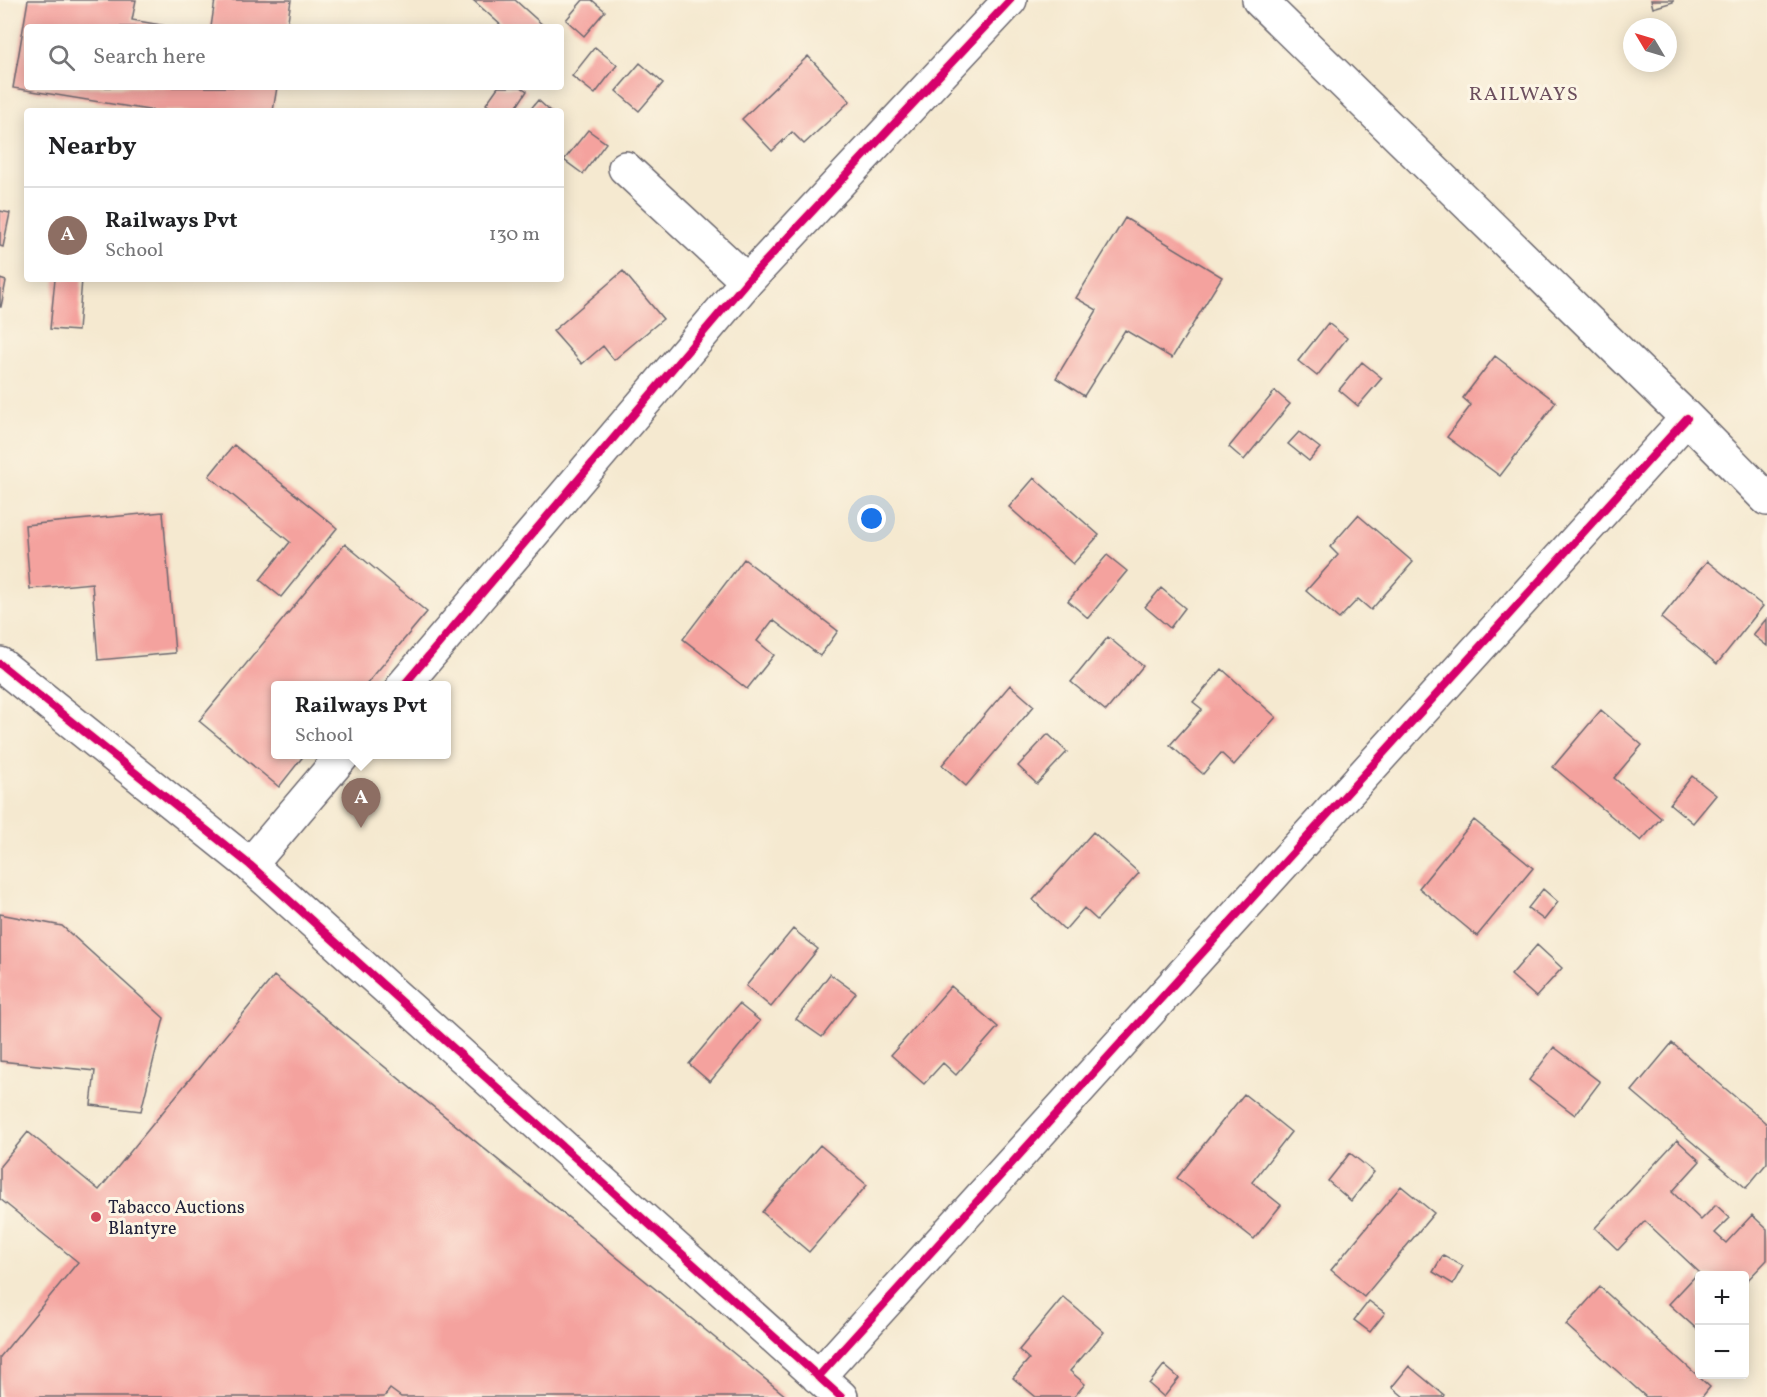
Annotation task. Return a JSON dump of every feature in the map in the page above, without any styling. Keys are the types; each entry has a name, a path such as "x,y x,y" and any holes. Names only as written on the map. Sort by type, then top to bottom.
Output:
{"street":[{"path":"407,681 747,281 1010,0"},
{"path":"1259,0 1688,418 1767,499"},
{"path":"625,168 747,281"},
{"path":"0,664 250,865 829,1387 1688,418"},
{"path":"250,865 340,759"}],"building":[{"path":"28,0 136,0 132,20 155,24 24,24 24,90 13,88"},
{"path":"215,0 291,0 287,24 211,24"},
{"path":"473,0 515,0 542,24 500,24"},
{"path":"583,0 592,0 605,11 584,36 566,20"},
{"path":"1651,0 1673,0 1673,2 1653,8"},
{"path":"595,47 617,65 595,94 572,76"},
{"path":"808,56 850,101 804,144 792,132 772,151 742,119"},
{"path":"640,63 663,83 639,111 616,91"},
{"path":"25,90 276,90 274,108 136,108"},
{"path":"496,90 527,91 516,108 492,108 486,104"},
{"path":"538,100 547,108 531,108"},
{"path":"588,130 606,143 583,174 564,160"},
{"path":"0,211 10,213 3,247 0,246"},
{"path":"1125,218 1222,277 1172,358 1125,330 1084,396 1056,378 1097,310 1076,298"},
{"path":"623,271 663,319 614,360 603,346 582,364 553,331"},
{"path":"0,279 6,281 1,307 0,307"},
{"path":"55,282 82,282 78,331 50,329"},
{"path":"1328,323 1347,338 1317,376 1298,361"},
{"path":"1495,356 1556,402 1500,476 1447,437 1471,405 1463,398"},
{"path":"1362,362 1382,378 1358,406 1339,390"},
{"path":"1275,391 1290,404 1244,460 1229,447"},
{"path":"1299,432 1320,448 1309,461 1288,444"},
{"path":"234,445 337,528 281,597 260,580 290,542 209,476"},
{"path":"1034,478 1099,535 1073,564 1009,507"},
{"path":"163,512 175,653 98,660 92,583 30,589 25,525"},
{"path":"1358,515 1413,562 1371,610 1358,599 1339,619 1306,591 1338,555 1330,547"},
{"path":"345,544 427,612 369,681 271,681 271,759 301,759 279,787 199,721"},
{"path":"1107,555 1127,571 1088,618 1068,601"},
{"path":"744,559 838,631 820,656 773,620 757,641 774,655 747,689 683,639"},
{"path":"1707,561 1763,606 1717,664 1661,618"},
{"path":"1161,588 1185,608 1170,628 1145,607"},
{"path":"1767,618 1767,646 1753,635"},
{"path":"1108,637 1143,666 1106,711 1071,682"},
{"path":"1222,669 1276,717 1234,765 1221,753 1203,774 1170,745 1202,709 1193,702"},
{"path":"1010,685 1034,706 966,786 942,765"},
{"path":"1601,710 1642,745 1614,778 1661,818 1641,841 1553,767"},
{"path":"1048,734 1067,752 1037,784 1018,766"},
{"path":"1692,776 1716,795 1693,823 1670,804"},
{"path":"1474,820 1533,868 1477,936 1419,888"},
{"path":"1093,832 1139,873 1097,920 1084,908 1065,930 1033,900"},
{"path":"1543,889 1558,902 1544,920 1528,908"},
{"path":"0,914 62,926 164,1018 141,1111 91,1105 95,1071 0,1061"},
{"path":"793,929 818,949 771,1007 746,986"},
{"path":"1537,945 1562,968 1536,997 1511,975"},
{"path":"830,974 856,993 822,1037 796,1019"},
{"path":"274,976 787,1397 401,1397 390,1389 384,1397 0,1397 0,1357 78,1262 0,1199 0,1166 28,1132 99,1190"},
{"path":"951,986 998,1027 956,1075 943,1063 924,1084 891,1055"},
{"path":"739,1004 760,1021 710,1082 689,1064"},
{"path":"1672,1043 1767,1124 1767,1163 1746,1188 1632,1091"},
{"path":"1554,1047 1600,1082 1575,1115 1529,1080"},
{"path":"1244,1094 1291,1132 1252,1182 1281,1205 1254,1239 1177,1178"},
{"path":"1677,1140 1700,1161 1672,1192 1701,1220 1716,1205 1730,1218 1715,1233 1726,1243 1752,1215 1767,1229 1767,1260 1749,1279 1749,1271 1698,1271 1645,1221 1618,1250 1595,1228"},
{"path":"820,1145 867,1185 809,1252 762,1212"},
{"path":"1350,1153 1374,1172 1351,1201 1328,1181"},
{"path":"1401,1186 1434,1213 1364,1297 1331,1270"},
{"path":"1443,1255 1463,1266 1453,1284 1433,1272"},
{"path":"1695,1276 1695,1327 1669,1304"},
{"path":"1600,1287 1695,1373 1695,1379 1701,1379 1710,1387 1702,1397 1646,1397 1566,1325"},
{"path":"1063,1297 1104,1332 1070,1371 1085,1384 1074,1397 1036,1397 1013,1378 1029,1359 1019,1350"},
{"path":"1369,1301 1385,1313 1370,1332 1354,1320"},
{"path":"1164,1365 1179,1378 1164,1397 1149,1384"},
{"path":"1409,1366 1444,1395 1443,1397 1404,1397 1392,1387"}],"cycle path":[{"path":"407,681 747,281 1010,0"},
{"path":"818,1377 1687,418"},
{"path":"0,664 250,865 841,1397"}],"place":[{"name":"Railways Pvt","path":"361,828"},
{"name":"Tabacco Auctions Blantyre","path":"96,1217"}],"district":[{"name":"RAILWAYS","path":"1524,93"}]}
